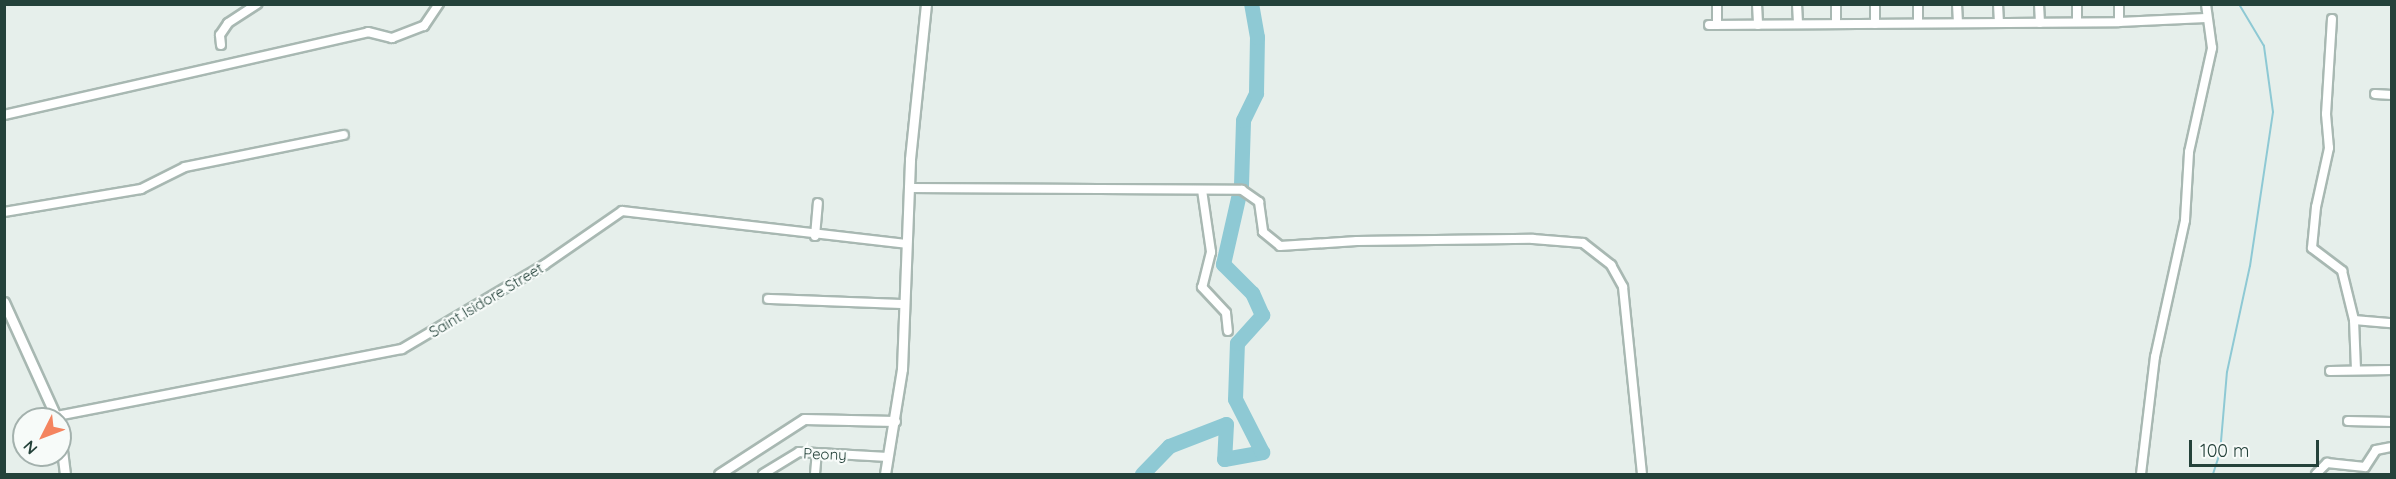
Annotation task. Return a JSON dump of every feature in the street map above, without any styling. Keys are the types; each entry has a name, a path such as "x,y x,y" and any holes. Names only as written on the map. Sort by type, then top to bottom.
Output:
{"street":[{"path":"220,45 220,35 228,23 257,4"},
{"path":"4,115 368,32 392,38 424,26 439,4"},
{"path":"885,474 902,369 909,188 926,4"},
{"path":"1717,4 1713,25 2119,22 2206,18"},
{"path":"1757,4 1758,25"},
{"path":"1797,4 1798,24"},
{"path":"1836,4 1836,24"},
{"path":"1875,4 1875,24"},
{"path":"1918,4 1918,23"},
{"path":"1958,4 1958,23"},
{"path":"1998,4 1999,23"},
{"path":"2039,4 2040,23"},
{"path":"2077,4 2077,22"},
{"path":"2119,4 2119,22"},
{"path":"2141,474 2156,357 2185,220 2189,152 2212,48 2206,18 2206,4"},
{"path":"2331,19 2326,114 2329,148 2316,207 2312,248 2342,271 2354,320 2356,370"},
{"path":"2375,94 2391,95"},
{"path":"4,212 141,189 185,167 344,135"},
{"path":"909,188 1242,190 1259,202 1263,232 1280,246 1358,240 1533,239 1569,240 1593,247 1615,270 1623,288 1642,474"},
{"path":"1202,190 1211,252 1202,287 1226,313 1228,331"},
{"path":"815,236 818,203"},
{"name":"Saint Isidore Street","path":"72,414 402,349 544,265 622,211 815,236 906,244"},
{"path":"768,299 904,304"},
{"path":"4,302 52,407"},
{"path":"2354,320 2391,323"},
{"path":"2330,371 2391,370"},
{"path":"719,474 804,419 894,421"},
{"path":"2348,421 2391,422"},
{"path":"2316,474 2327,463 2365,467 2376,450 2391,447"},
{"path":"815,474 817,453"},
{"name":"Peony","path":"763,474 794,454 888,457"}],"waterway":[{"path":"1142,474 1169,446 1226,424 1224,459 1262,452 1235,399 1237,343 1262,315 1252,293 1223,264 1241,185 1243,120 1256,93 1257,37 1251,4"},
{"path":"2213,474 2220,453 2227,372 2250,266 2273,112 2264,46 2239,4"}]}
